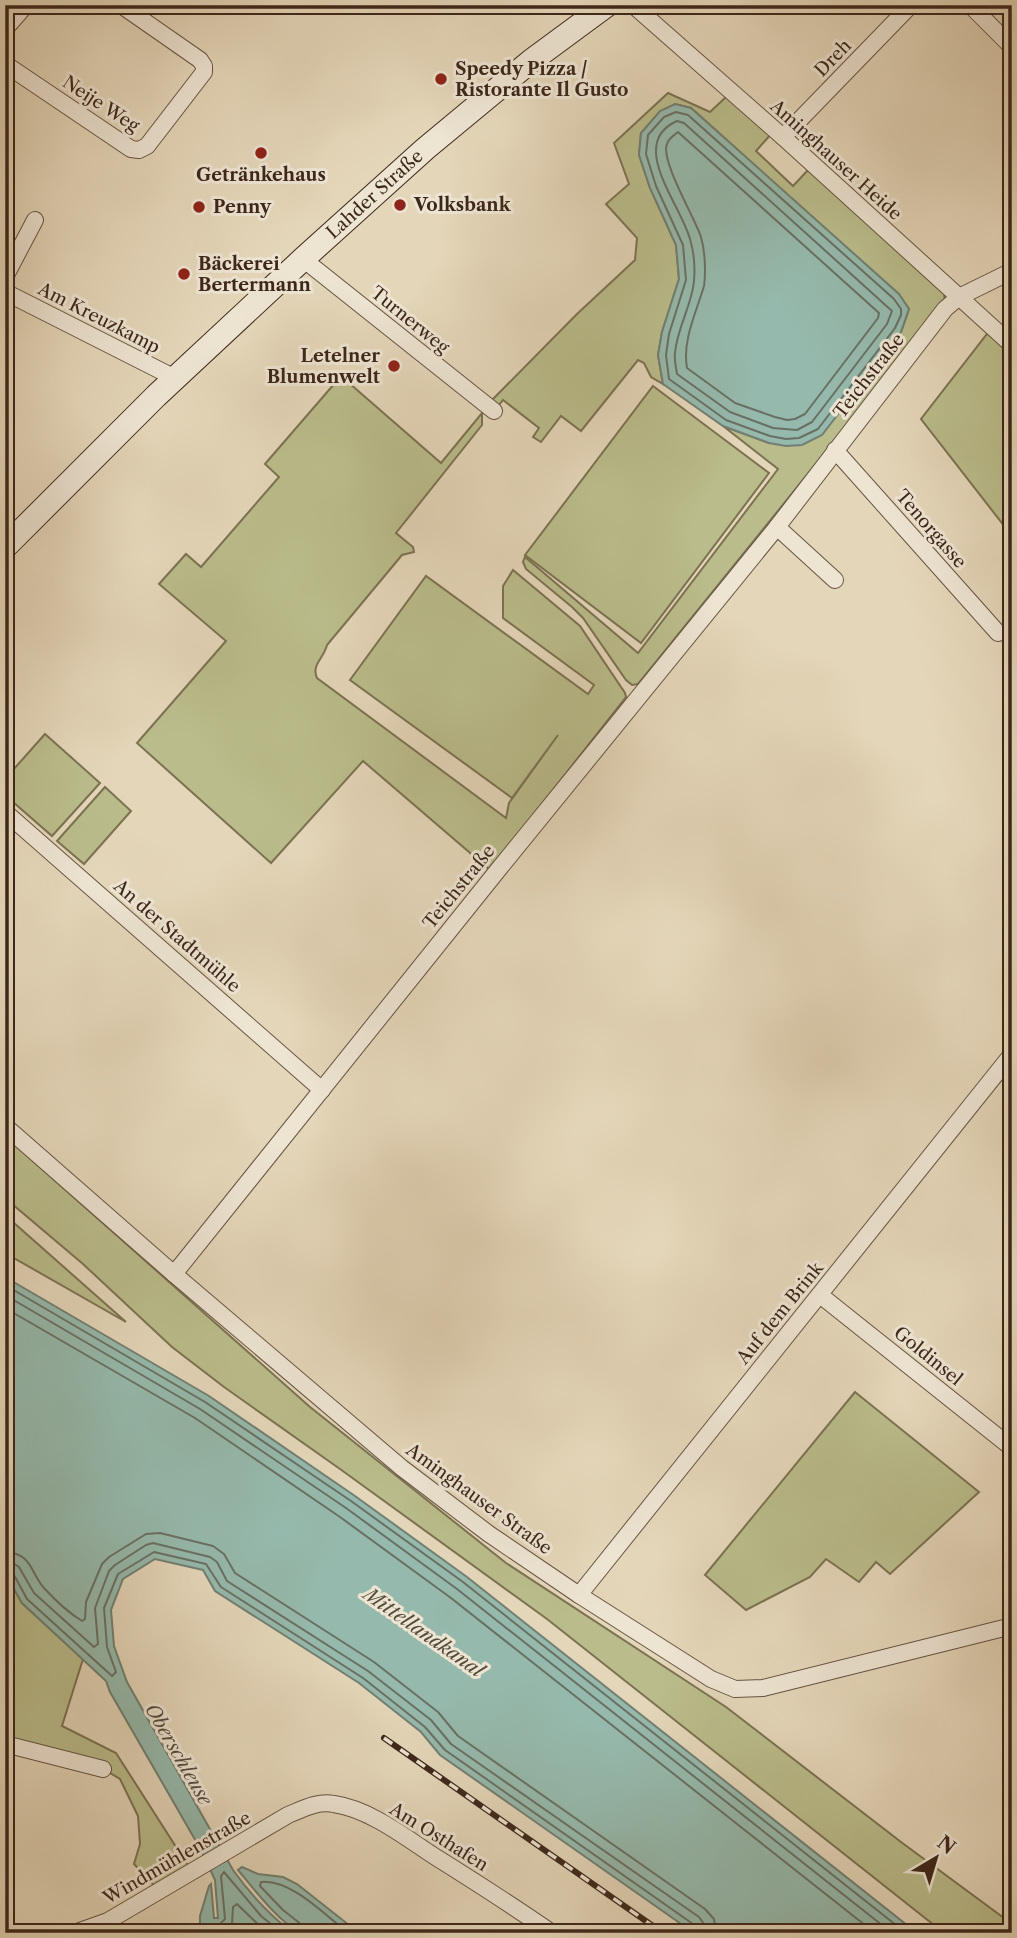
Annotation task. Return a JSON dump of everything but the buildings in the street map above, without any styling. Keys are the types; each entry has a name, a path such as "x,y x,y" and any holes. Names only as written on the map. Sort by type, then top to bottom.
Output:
{"street":[{"path":"5,29 26,5"},
{"name":"Neije Weg","path":"5,64 131,149 139,150 147,146 204,72 204,65 121,5"},
{"name":"Lahder Straße","path":"8,539 303,259 425,149 531,61 607,5"},
{"name":"Aminghauser Heide","path":"633,5 1012,345"},
{"name":"Dreh","path":"783,137 911,5"},
{"path":"970,5 1012,47"},
{"path":"5,276 34,220"},
{"name":"Turnerweg","path":"303,259 494,411"},
{"name":"Teichstraße","path":"174,1274 776,527 946,309 960,298 1012,271"},
{"name":"Am Kreuzkamp","path":"5,292 176,379"},
{"name":"Tenorgasse","path":"835,450 998,633"},
{"path":"776,527 835,580"},
{"name":"An der Stadtmühle","path":"5,812 322,1090"},
{"name":"Auf dem Brink","path":"579,1595 1012,1054"},
{"name":"Aminghauser Straße","path":"5,1126 402,1468 489,1534 579,1595 725,1686 743,1690 763,1688 1012,1626"},
{"name":"Goldinsel","path":"820,1295 1012,1448"},
{"path":"5,1744 103,1769"},
{"name":"Am Osthafen","path":"298,1811 313,1805 331,1803 350,1807 367,1815 552,1933"},
{"name":"Windmühlenstraße","path":"74,1933 108,1921 298,1811"}],"green space":[{"path":"668,93 710,112 728,95 772,133 756,151 793,186 809,169 944,291 945,304 638,684 632,685 583,618 526,569 523,562 525,557 638,653 778,469 723,426 769,443 901,332 909,309 888,285 691,108 675,104 641,133 639,155 650,188 676,245 679,279 662,332 658,355 663,384 651,377 644,363 638,360 581,431 561,416 541,442 533,437 539,428 503,400 499,405 491,401 635,260 637,238 606,204 629,184 614,143"},
{"path":"990,330 1012,352 1012,536 921,419"},
{"path":"341,376 441,463 482,413 482,425 396,533 413,547 414,552 402,555 327,645 317,665 317,678 506,818 509,803 558,735 512,798 350,680 426,576 588,694 594,685 503,618 503,586 513,570 580,626 625,693 626,697 490,870 363,761 271,863 137,743 226,641 159,584 186,554 201,567 279,477 265,464"},
{"path":"653,386 769,473 641,643 525,555"},
{"path":"45,734 100,783 52,836 5,795 5,779"},
{"path":"105,787 131,811 84,864 57,841"},
{"path":"7,1138 310,1407 506,1563 726,1707 1012,1924 1012,1933 944,1933 547,1619 172,1347 83,1264 5,1198"},
{"path":"5,1215 126,1322 5,1253"},
{"path":"855,1392 979,1492 890,1574 876,1562 859,1582 826,1559 810,1577 746,1610 705,1575"},
{"path":"5,1573 22,1603 83,1659 62,1726 116,1753 192,1872 159,1891 134,1864 140,1844 138,1816 120,1779 103,1769 5,1744"}],"water":[{"path":"675,104 691,108 899,294 909,309 901,332 822,435 802,445 769,443 723,426 663,384 658,355 662,332 679,279 676,245 650,188 639,155 641,133 660,111"},
{"name":"Mittellandkanal","path":"5,1277 209,1396 355,1496 467,1577 917,1933 694,1933 440,1755 421,1732 359,1683 215,1591 203,1570 155,1559 123,1579 111,1610 114,1646 127,1682 233,1870 261,1904 293,1933 200,1933 200,1916 211,1884 214,1918 218,1918 215,1880 201,1850 106,1681 22,1603 5,1573"},
{"path":"242,1867 258,1874 283,1877 297,1884 359,1933 299,1932 258,1895 238,1870"}],"railway":[{"path":"384,1738 663,1933"}],"place":[{"name":"Speedy Pizza / Ristorante Il Gusto","path":"441,79"},
{"name":"Getränkehaus","path":"261,153"},
{"name":"Volksbank","path":"400,205"},
{"name":"Penny","path":"199,207"},
{"name":"Bäckerei Bertermann","path":"184,274"},
{"name":"Letelner Blumenwelt","path":"394,366"}],"water label":[{"name":"Oberschleuse","path":"179,1754"}]}
